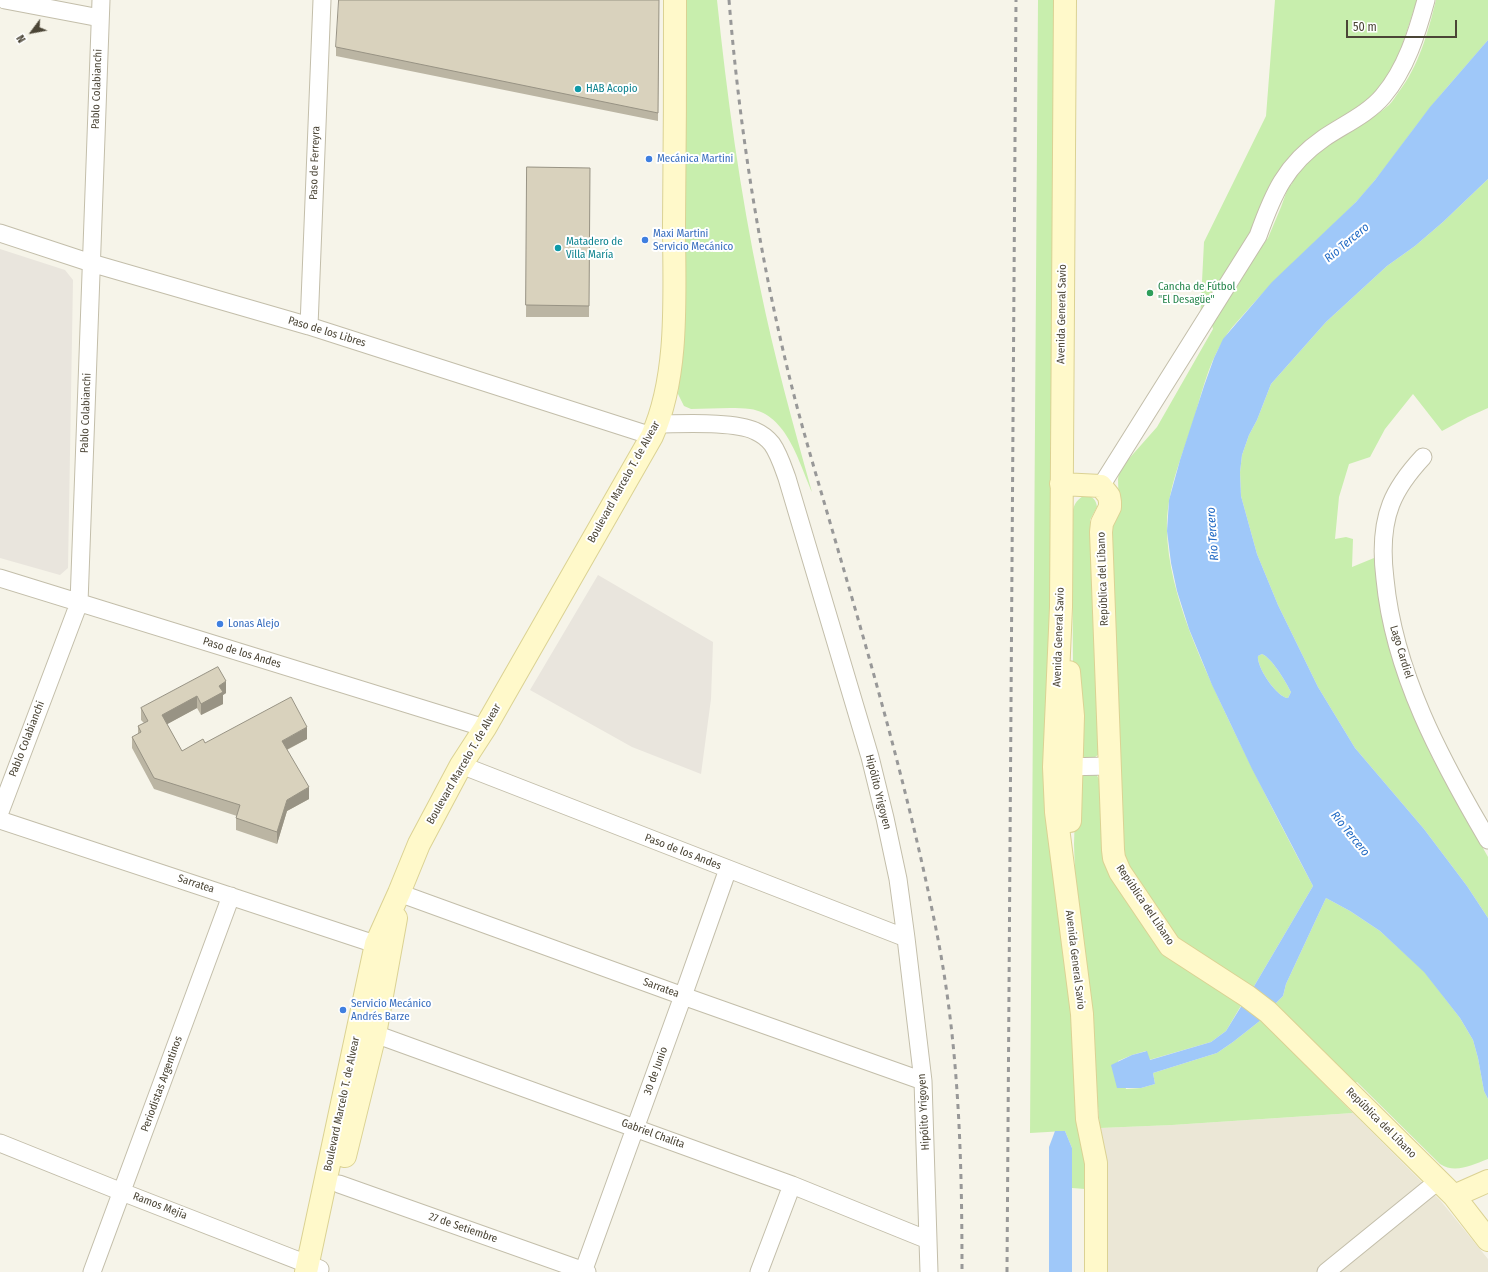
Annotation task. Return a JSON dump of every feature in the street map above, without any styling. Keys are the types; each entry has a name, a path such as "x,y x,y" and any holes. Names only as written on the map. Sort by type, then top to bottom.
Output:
{"main road":[{"name":"Boulevard Marcelo T. de Alvear","path":"313,1269 384,946 399,893 419,844 461,765 485,728 655,430 664,407 668,386 674,294 675,0"},
{"name":"Avenida General Savio","path":"1065,0 1061,607 1073,716 1062,767 1069,841 1071,924 1082,1014 1087,1119 1096,1163 1096,1272"},
{"path":"1061,484 1101,486"},
{"name":"República del Líbano","path":"1101,486 1110,496 1110,508 1102,522 1101,532 1113,850 1114,858 1120,872 1170,946 1247,996 1268,1012 1454,1196 1488,1240"},
{"name":"Boulevard Marcelo T. de Alvear","path":"313,1269 339,1184 375,1034 384,946"},
{"path":"1454,1196 1488,1181"}],"street":[{"path":"5,0 100,18"},
{"name":"Pablo Colabianchi","path":"0,812 84,604 91,263 100,0"},
{"name":"Paso de Ferreyra","path":"309,326 322,0"},
{"path":"1101,486 1258,236 1270,202 1279,184 1291,168 1311,149 1323,139 1369,109 1383,97 1398,77 1409,51 1426,0"},
{"name":"Paso de los Libres","path":"0,233 91,263 309,326 655,430"},
{"path":"84,604 100,286"},
{"name":"Hipólito Yrigoyen","path":"655,430 720,424 747,428 755,431 764,436 772,445 780,458 789,485 870,757 892,849 906,938 923,1081 929,1272"},
{"name":"Lago Cardiel","path":"1423,457 1410,471 1398,488 1386,523 1383,545 1383,567 1389,611 1402,660 1420,710 1445,764 1487,837"},
{"name":"Paso de los Andes","path":"0,578 485,728"},
{"name":"Paso de los Andes","path":"461,765 906,938"},
{"path":"1062,767 1110,766"},
{"name":"Sarratea","path":"0,820 384,946"},
{"name":"30 de Junio","path":"584,1272 728,869"},
{"name":"Sarratea","path":"399,893 923,1081"},
{"name":"Periodistas Argentinos","path":"92,1272 231,896"},
{"name":"Gabriel Chalita","path":"375,1034 792,1185 928,1240"},
{"name":"Ramos Mejía","path":"0,1143 313,1269"},
{"path":"1326,1272 1438,1181"},
{"name":"27 de Setiembre","path":"339,1184 584,1272"},
{"path":"759,1272 792,1185"}],"shaded area":[{"path":"0,249 65,270 73,280 68,568 60,575 0,558"},
{"path":"598,575 713,642 711,699 701,774 632,747 530,690"},
{"path":"1353,1113 1440,1200 1488,1259 1488,1272 1104,1272 1100,1128 1172,1125"}],"green space":[{"path":"682,0 717,0 725,72 746,216 765,313 812,492 790,442 773,420 763,413 750,409 691,409 684,406 678,394 681,346"},
{"path":"1038,0 1058,0 1050,484 1050,605 1070,990 1086,1156 1085,1189 1072,1188 1072,1148 1065,1131 1030,1133"},
{"path":"1275,0 1417,0 1398,58 1388,77 1374,95 1359,107 1310,138 1200,321 1204,242 1266,116"},
{"path":"1436,0 1488,0 1488,40 1444,90 1367,190 1257,299 1227,334 1217,351 1209,371 1175,476 1169,503 1167,530 1169,555 1181,606 1190,631 1232,727 1313,886 1253,988 1177,939 1130,871 1122,850 1112,529 1119,512 1119,473 1126,462 1157,427 1213,329 1211,322 1268,238 1289,185 1291,185 1300,170 1323,148 1376,115 1389,105 1405,83 1412,72 1422,48"},
{"path":"1488,179 1488,408 1442,431 1413,394 1385,429 1370,457 1349,464 1339,497 1335,539 1346,537 1353,539 1352,567 1374,558 1381,612 1393,655 1410,706 1433,759 1488,857 1488,918 1467,886 1424,829 1355,748 1318,687 1278,605 1257,554 1241,496 1240,472 1242,455 1249,435 1257,420 1271,384 1326,322 1387,266 1415,246 1443,222"},
{"path":"1085,495 1093,498 1097,507 1090,520 1099,754 1094,758 1081,758 1073,672 1072,516 1075,504"},
{"path":"1262,654 1270,660 1286,682 1291,692 1288,698 1283,697 1278,693 1268,681 1258,661 1258,656"},
{"path":"1078,774 1096,774 1099,779 1103,852 1106,864 1242,1004 1226,1031 1211,1042 1149,1060 1146,1051 1118,1061 1126,1089 1141,1088 1155,1084 1153,1073 1217,1053 1261,1020 1353,1113 1172,1125 1100,1128 1092,1040 1077,928 1074,844 1076,781"},
{"path":"1326,898 1350,911 1380,931 1424,971 1460,1018 1473,1040 1484,1091 1488,1099 1488,1159 1464,1168 1446,1167 1440,1164 1357,1082 1353,1084 1274,1005 1283,996 1286,984"}],"water":[{"name":"Río Tercero","path":"1488,40 1488,179 1443,222 1415,246 1387,266 1326,322 1271,384 1242,455 1240,472 1241,496 1257,554 1278,605 1318,687 1355,748 1424,829 1467,886 1488,918 1488,1099 1484,1091 1473,1040 1460,1018 1424,972 1380,931 1350,911 1326,898 1286,984 1283,996 1274,1005 1253,988 1313,886 1252,769 1212,685 1189,629 1177,591 1171,563 1167,531 1169,500 1180,460 1204,386 1214,358 1223,339 1272,282 1356,202 1375,180 1430,107","holes":["1262,654 1266,656 1289,688 1291,692 1288,698 1283,697 1278,693 1268,681 1260,667 1258,656"]},
{"path":"1242,1005 1261,1020 1217,1053 1153,1073 1155,1084 1141,1088 1117,1088 1111,1065 1132,1055 1147,1051 1150,1060 1211,1042 1226,1031"},
{"path":"1055,1131 1065,1131 1072,1148 1072,1272 1049,1272 1049,1147"}],"building":[{"name":"HAB Acopio","path":"339,0 659,0 658,113 336,47"},
{"name":"Matadero de Villa María","path":"527,167 590,168 589,306 526,305"},
{"path":"218,667 226,681 219,686 223,692 201,704 197,696 162,715 182,751 203,739 205,743 291,697 307,727 282,741 309,787 287,800 277,832 236,818 240,805 154,778 132,737 141,732 138,726 148,721 141,708"}],"railway":[{"path":"729,0 744,139 767,276 777,322 792,389 804,433 864,640 904,787 937,934 955,1060 960,1145 962,1272"},
{"path":"1007,1272 1016,0"}],"place":[{"name":"HAB Acopio","path":"578,89"},
{"name":"Mecánica Martini","path":"649,159"},
{"name":"Maxi Martini Servicio Mecánico","path":"645,240"},
{"name":"Matadero de Villa María","path":"558,248"},
{"name":"Cancha de Fútbol \"El Desagüe\"","path":"1150,293"},
{"name":"Lonas Alejo","path":"220,624"},
{"name":"Servicio Mecánico Andrés Barze","path":"343,1010"}]}
